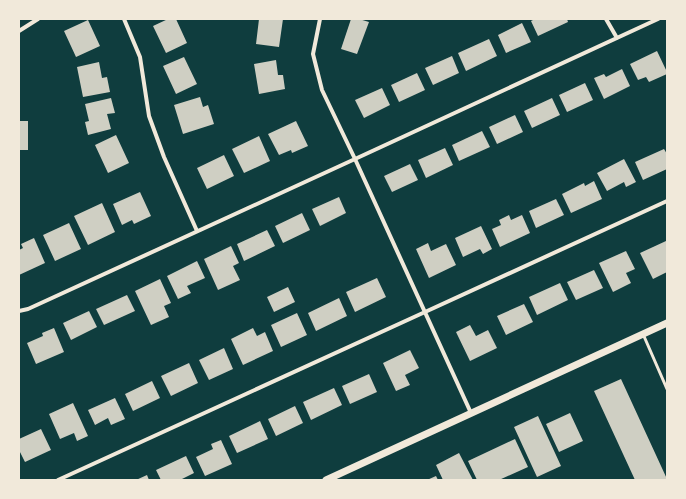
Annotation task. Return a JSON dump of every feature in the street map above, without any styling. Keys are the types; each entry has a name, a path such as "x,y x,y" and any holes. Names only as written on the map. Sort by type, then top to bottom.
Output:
{"street":[{"path":"19,31 38,19"},
{"path":"124,19 140,57 149,116 164,157 197,231"},
{"path":"320,19 312,54 322,90 472,413"},
{"path":"606,19 616,38"},
{"path":"19,311 28,309 658,19"},
{"path":"58,480 667,201"},
{"path":"326,480 667,323"}],"lane":[{"path":"643,334 667,389"}],"building":[{"path":"168,19 176,19 187,43 166,53 153,26"},
{"path":"259,19 283,19 279,47 256,44"},
{"path":"351,19 359,19 369,22 357,54 341,49"},
{"path":"535,19 567,19 568,22 538,36 531,21"},
{"path":"88,20 100,46 76,57 64,31"},
{"path":"522,23 531,42 506,53 498,35"},
{"path":"489,39 497,56 466,71 458,53"},
{"path":"657,51 667,74 649,82 646,77 638,80 630,64"},
{"path":"452,56 459,73 433,85 425,68"},
{"path":"184,57 197,84 176,94 163,66"},
{"path":"276,60 278,75 283,75 285,89 259,94 254,64"},
{"path":"99,62 102,78 107,77 110,92 83,97 77,67"},
{"path":"622,69 630,86 604,99 594,78 604,74 606,77"},
{"path":"417,73 425,90 399,102 391,85"},
{"path":"585,83 593,100 567,112 559,95"},
{"path":"382,88 390,105 364,118 355,100"},
{"path":"200,97 203,107 208,105 214,124 183,134 174,105"},
{"path":"111,98 115,113 107,114 111,129 88,135 85,122 89,121 85,104"},
{"path":"552,98 560,115 532,128 524,111"},
{"path":"515,115 523,132 497,144 489,127"},
{"path":"19,121 28,121 28,150 19,150"},
{"path":"296,121 308,146 292,153 291,150 279,155 268,134"},
{"path":"482,131 490,147 459,161 452,145"},
{"path":"116,135 129,163 108,173 95,145"},
{"path":"259,136 270,161 244,173 232,149"},
{"path":"445,148 453,165 426,178 418,160"},
{"path":"664,149 667,154 667,169 643,180 635,162"},
{"path":"224,155 234,176 207,189 197,168"},
{"path":"624,159 636,182 626,187 624,182 607,191 597,173"},
{"path":"410,164 418,180 392,192 384,176"},
{"path":"594,181 602,199 571,213 562,194 584,183 585,186"},
{"path":"140,192 151,216 134,224 132,220 122,225 113,204"},
{"path":"339,197 346,213 320,226 312,209"},
{"path":"556,199 564,215 536,228 529,211"},
{"path":"102,203 115,232 88,245 74,216"},
{"path":"302,213 310,230 283,243 275,226"},
{"path":"509,215 511,220 522,215 530,233 500,247 492,229 501,225 499,220"},
{"path":"69,223 81,249 55,261 43,235"},
{"path":"481,226 492,249 483,254 480,249 463,257 455,238"},
{"path":"267,230 275,246 244,261 237,244"},
{"path":"34,238 45,263 19,275 19,250 23,248 21,244"},
{"path":"666,241 667,272 653,279 640,253"},
{"path":"428,243 431,251 446,244 456,265 429,278 416,249"},
{"path":"231,246 239,263 233,266 240,280 218,290 204,259"},
{"path":"626,251 635,269 626,273 631,283 613,292 599,263"},
{"path":"197,261 205,278 187,286 191,293 178,299 167,276"},
{"path":"594,270 603,288 576,300 567,282"},
{"path":"377,278 386,297 355,312 346,292"},
{"path":"160,279 171,303 164,306 169,317 151,325 135,291"},
{"path":"560,283 568,300 537,315 529,297"},
{"path":"288,287 295,302 274,312 267,297"},
{"path":"127,295 135,311 104,325 96,309"},
{"path":"339,298 347,316 316,331 308,313"},
{"path":"524,304 533,322 506,335 497,316"},
{"path":"89,311 97,327 71,340 63,323"},
{"path":"297,313 307,335 281,347 271,325"},
{"path":"470,325 476,336 488,330 497,348 470,361 456,332"},
{"path":"54,328 64,352 36,364 27,343 43,336 42,333"},
{"path":"253,328 257,336 265,332 273,351 243,365 231,339"},
{"path":"224,348 233,369 209,380 199,360"},
{"path":"410,350 419,368 405,375 410,385 396,391 383,363"},
{"path":"189,363 198,383 171,396 161,376"},
{"path":"369,374 377,392 350,404 342,386"},
{"path":"621,379 667,480 635,480 594,391"},
{"path":"152,381 160,398 133,411 125,394"},
{"path":"334,388 342,405 311,420 303,402"},
{"path":"115,398 125,419 111,425 108,418 95,425 88,410"},
{"path":"73,403 88,436 77,441 74,433 60,439 49,414"},
{"path":"295,406 303,423 276,436 268,419"},
{"path":"570,413 583,441 559,452 546,424"},
{"path":"538,416 561,466 537,477 514,427"},
{"path":"260,421 268,439 237,453 229,436"},
{"path":"41,429 51,450 25,462 19,450 19,439"},
{"path":"515,439 528,467 499,480 477,480 468,461"},
{"path":"221,440 232,464 205,476 196,457 213,449 211,444"},
{"path":"459,453 473,480 443,480 436,465"},
{"path":"186,456 194,473 180,480 161,480 156,470"},
{"path":"147,475 149,480 136,480"},
{"path":"436,476 438,480 427,480"}]}
